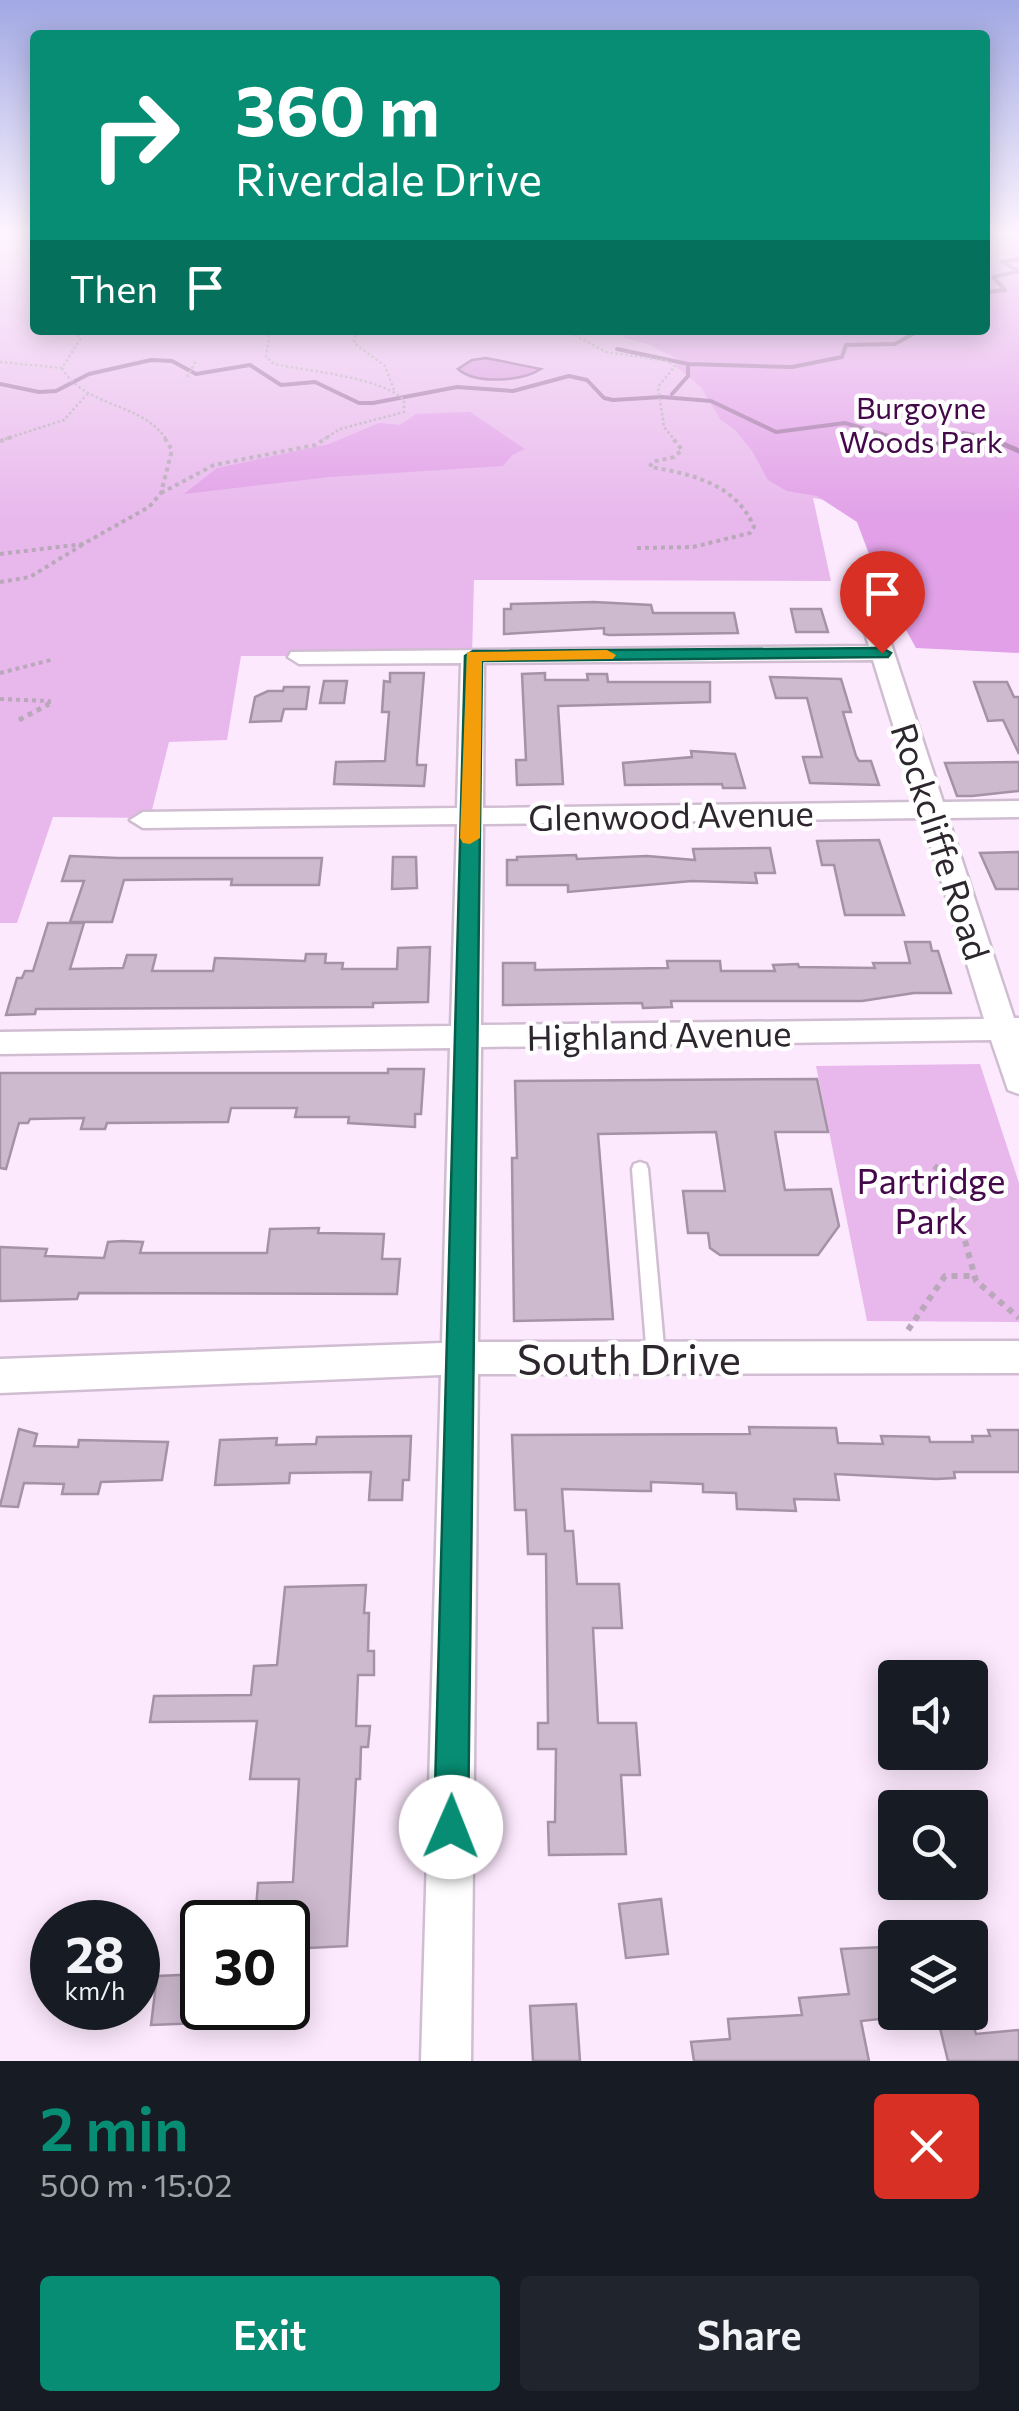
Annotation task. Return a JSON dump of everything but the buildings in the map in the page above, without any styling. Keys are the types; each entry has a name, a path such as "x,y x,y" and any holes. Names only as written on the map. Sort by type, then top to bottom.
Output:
{"street":[{"name":"Rockcliffe Road","path":"866,601 932,810 1011,1030 1019,1082"},
{"path":"299,657 882,653"},
{"path":"446,2061 473,656"},
{"name":"Glenwood Avenue","path":"143,820 1019,808"},
{"name":"Highland Avenue","path":"0,1043 1011,1030"},
{"name":"South Drive","path":"0,1376 462,1358 1019,1357"}],"lane":[{"path":"640,1169 656,1358"}],"path":[{"path":"62,368 81,338 76,335"},
{"path":"160,494 214,465 315,445 340,429 404,412 404,400 396,393 274,364 266,357 269,335"},
{"path":"355,335 354,343 386,366 396,393"},
{"path":"575,335 606,352 667,361 674,366 658,387 664,427 682,450 674,457 652,462 650,467 690,474 712,483 741,504 754,527 750,533 693,547 637,548"},
{"path":"188,377 196,360"},
{"path":"0,362 62,368"},
{"path":"0,582 46,570 83,544 149,508 160,494 172,450 162,433 152,423 65,377 62,368"},
{"path":"0,441 64,420 89,392"},
{"path":"0,554 83,544"},
{"path":"0,673 51,660"},
{"path":"0,699 49,701 50,707 20,720"},
{"path":"934,1166 947,1175 975,1276 1019,1318"},
{"path":"890,1357 945,1276 975,1276"}],"green space":[{"path":"0,327 30,327 30,335 990,335 938,519 813,498 831,581 474,580 472,656 241,656 227,740 169,742 150,818 53,817 17,923 0,923"},
{"name":"Burgoyne Woods Park","path":"990,327 1019,327 1019,653 916,648 879,581 857,522 817,496 787,491 768,480 752,451 720,419 701,387 675,366 681,361 648,344 622,335 990,335"},
{"path":"470,412 525,449 512,455 503,466 330,477 184,494 217,468 329,444 379,423 400,425 416,414"},
{"name":"Partridge Park","path":"980,1064 1019,1183 1019,1322 867,1321 816,1066"}],"shaded area":[{"path":"486,358 541,369 499,380 476,377 458,369 472,360"}],"waterway":[{"path":"688,364 792,367 842,357 846,345 895,344 911,335"},
{"path":"617,349 688,364"},
{"path":"0,384 39,392 56,391 89,374 151,360 172,361 196,374 250,365 281,385 315,382 359,403 373,403 457,387 513,391 569,376 587,380 604,398 613,400 662,397 711,401 776,432 845,423 898,439"},
{"path":"672,394 688,376 688,364"},
{"path":"955,437 963,433 988,438"},
{"path":"892,437 932,446 955,437"},
{"path":"988,438 996,439"},
{"path":"988,438 1019,451"}],"slow traffic":[{"path":"470,838 473,656 607,655"}],"route":[{"path":"451,1827 473,656 882,653"}]}
